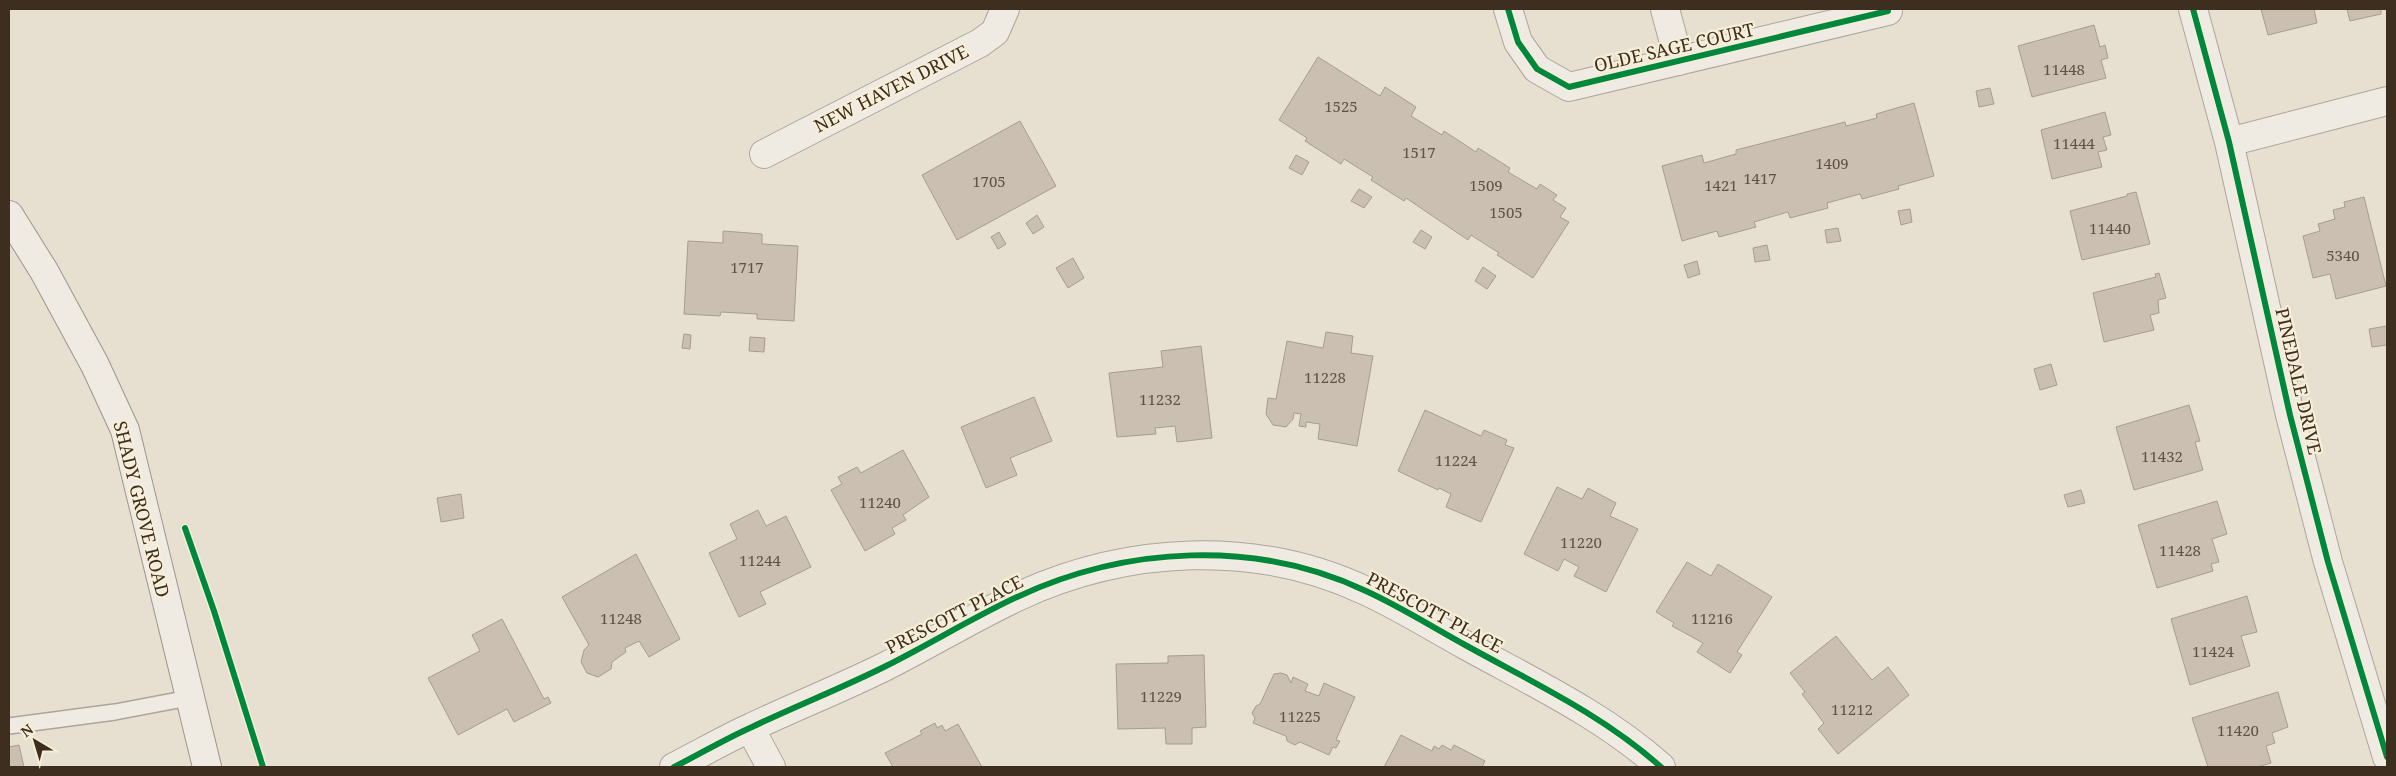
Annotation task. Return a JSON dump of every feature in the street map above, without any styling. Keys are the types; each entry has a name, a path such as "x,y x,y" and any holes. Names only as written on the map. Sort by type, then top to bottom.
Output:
{"street":[{"name":"NEW HAVEN DRIVE","path":"764,154 980,43 995,32 1005,9"},
{"name":"OLDE SAGE COURT","path":"1508,9 1518,42 1537,69 1569,87 1888,11"},
{"name":"OLDE SAGE COURT","path":"1665,9 1679,61"},
{"name":"PINEDALE DRIVE","path":"2193,9 2229,142 2290,416 2328,562 2387,757"},
{"path":"2229,142 2387,101"},
{"name":"SHADY GROVE ROAD","path":"9,214 44,271 95,365 125,430 207,767"},
{"name":"PRESCOTT PLACE","path":"674,767 750,728 886,666 1018,597 1078,573 1140,558 1195,554 1258,559 1313,571 1366,591 1597,718 1640,748 1661,767"},
{"path":"750,728 771,767"}],"lane":[{"path":"9,726 115,712 189,698"}],"building":[{"path":"2261,9 2314,9 2317,23 2268,35"},
{"path":"2347,9 2381,9 2381,14 2350,21"},
{"path":"2094,25 2100,47 2105,45 2108,58 2101,60 2106,78 2032,97 2018,46"},
{"path":"1318,57 1380,96 1385,87 1416,107 1411,116 1442,135 1444,131 1476,152 1478,148 1510,168 1508,172 1537,189 1540,184 1557,195 1553,200 1566,208 1560,217 1569,222 1533,278 1497,255 1499,253 1471,235 1468,240 1406,198 1404,201 1371,180 1373,177 1344,159 1341,164 1305,141 1307,138 1279,120"},
{"path":"1990,88 1994,104 1979,107 1976,91"},
{"path":"1914,103 1934,176 1898,186 1899,189 1862,199 1860,194 1827,203 1828,208 1790,218 1788,212 1754,222 1756,227 1719,237 1717,231 1682,241 1662,166 1702,155 1704,163 1736,154 1736,150 1845,122 1846,126 1877,118 1876,114"},
{"path":"2105,112 2111,135 2103,137 2107,150 2098,152 2102,167 2052,179 2041,130"},
{"path":"1020,121 1056,186 957,240 922,175"},
{"path":"1296,155 1309,162 1302,175 1289,168"},
{"path":"1359,189 1372,197 1364,208 1351,201"},
{"path":"2136,192 2150,244 2082,260 2070,211"},
{"path":"2364,197 2386,286 2336,299 2330,274 2313,278 2303,236 2320,231 2318,224 2335,219 2333,210 2345,207 2344,202"},
{"path":"1910,209 1912,222 1901,225 1898,211"},
{"path":"1037,215 1044,227 1033,234 1026,223"},
{"path":"1838,228 1841,241 1827,243 1825,230"},
{"path":"1421,230 1432,237 1425,249 1413,242"},
{"path":"723,231 762,234 762,244 798,246 794,321 757,319 757,314 721,312 720,316 684,314 688,241 723,243"},
{"path":"999,232 1006,244 998,249 991,237"},
{"path":"1767,245 1770,260 1755,262 1753,248"},
{"path":"1073,258 1084,278 1068,288 1056,268"},
{"path":"1697,261 1700,274 1688,278 1684,265"},
{"path":"1483,267 1496,276 1487,289 1475,281"},
{"path":"2159,273 2166,298 2158,300 2159,313 2150,315 2154,330 2104,342 2093,293 2156,277 2155,274"},
{"path":"2387,326 2387,345 2372,347 2369,329"},
{"path":"1326,332 1353,336 1351,353 1373,356 1357,446 1318,439 1320,424 1306,422 1306,427 1299,426 1301,414 1294,413 1293,419 1286,427 1273,425 1266,414 1268,398 1276,399 1287,341 1323,348"},
{"path":"684,334 691,335 690,349 682,348"},
{"path":"750,337 765,338 764,352 749,351"},
{"path":"1201,346 1212,438 1177,442 1175,426 1155,428 1156,434 1117,437 1109,373 1163,367 1161,351"},
{"path":"2051,364 2057,385 2040,390 2034,369"},
{"path":"1034,397 1052,441 1010,458 1017,475 986,488 961,427"},
{"path":"2189,405 2200,441 2195,442 2203,470 2134,490 2116,427"},
{"path":"1425,410 1481,436 1484,430 1507,440 1505,445 1514,448 1481,522 1446,507 1451,494 1439,488 1438,490 1398,471"},
{"path":"903,450 929,497 903,515 906,520 892,528 895,534 865,551 831,490 842,484 838,477 857,467 861,473"},
{"path":"1557,487 1582,499 1588,488 1616,503 1610,516 1638,529 1606,592 1574,576 1579,567 1564,559 1558,571 1524,554"},
{"path":"2081,490 2085,503 2068,507 2064,495"},
{"path":"461,494 464,518 441,522 437,498"},
{"path":"2217,501 2227,534 2212,539 2219,562 2211,564 2213,571 2157,588 2138,525"},
{"path":"758,510 766,526 786,516 811,567 760,592 766,604 739,617 709,553 737,539 730,524"},
{"path":"636,554 680,639 649,657 639,641 625,648 626,652 612,662 611,669 598,677 587,673 581,662 584,650 589,645 562,597"},
{"path":"1687,562 1711,576 1718,564 1772,597 1737,652 1742,655 1730,673 1697,652 1703,643 1672,626 1674,623 1656,612"},
{"path":"2247,596 2257,632 2241,636 2250,666 2190,685 2171,619"},
{"path":"502,619 544,699 548,697 551,703 514,722 507,709 458,735 428,678 480,651 472,635"},
{"path":"1836,636 1872,680 1888,667 1909,695 1838,754 1818,729 1824,723 1802,694 1805,692 1790,673"},
{"path":"1204,655 1206,727 1192,728 1192,744 1166,744 1165,728 1118,729 1116,664 1168,663 1168,656"},
{"path":"1281,673 1287,675 1291,683 1293,677 1308,684 1305,691 1319,696 1324,683 1355,697 1336,740 1340,741 1336,748 1333,747 1329,755 1300,742 1295,745 1287,741 1286,736 1253,723 1255,718 1252,713 1256,706 1260,704 1274,674"},
{"path":"2278,692 2288,727 2272,733 2275,743 2266,746 2271,763 2257,767 2208,767 2192,718"},
{"path":"935,723 937,728 942,725 945,731 958,724 982,767 893,767 885,753 922,734 920,731"},
{"path":"1401,735 1432,751 1434,746 1439,749 1442,745 1451,750 1454,745 1485,761 1482,767 1384,767"},
{"path":"19,745 24,767 9,767 9,747"}],"cycle path":[{"path":"1508,9 1518,42 1537,69 1569,87 1888,11"},
{"path":"2193,9 2229,142 2290,415 2328,562 2387,757"},
{"path":"185,528 214,611 263,767"},
{"path":"674,767 742,732 886,666 1017,597 1059,580 1102,567 1146,559 1191,555 1236,557 1280,563 1324,574 1366,591 1568,701 1616,732 1661,767"}]}
